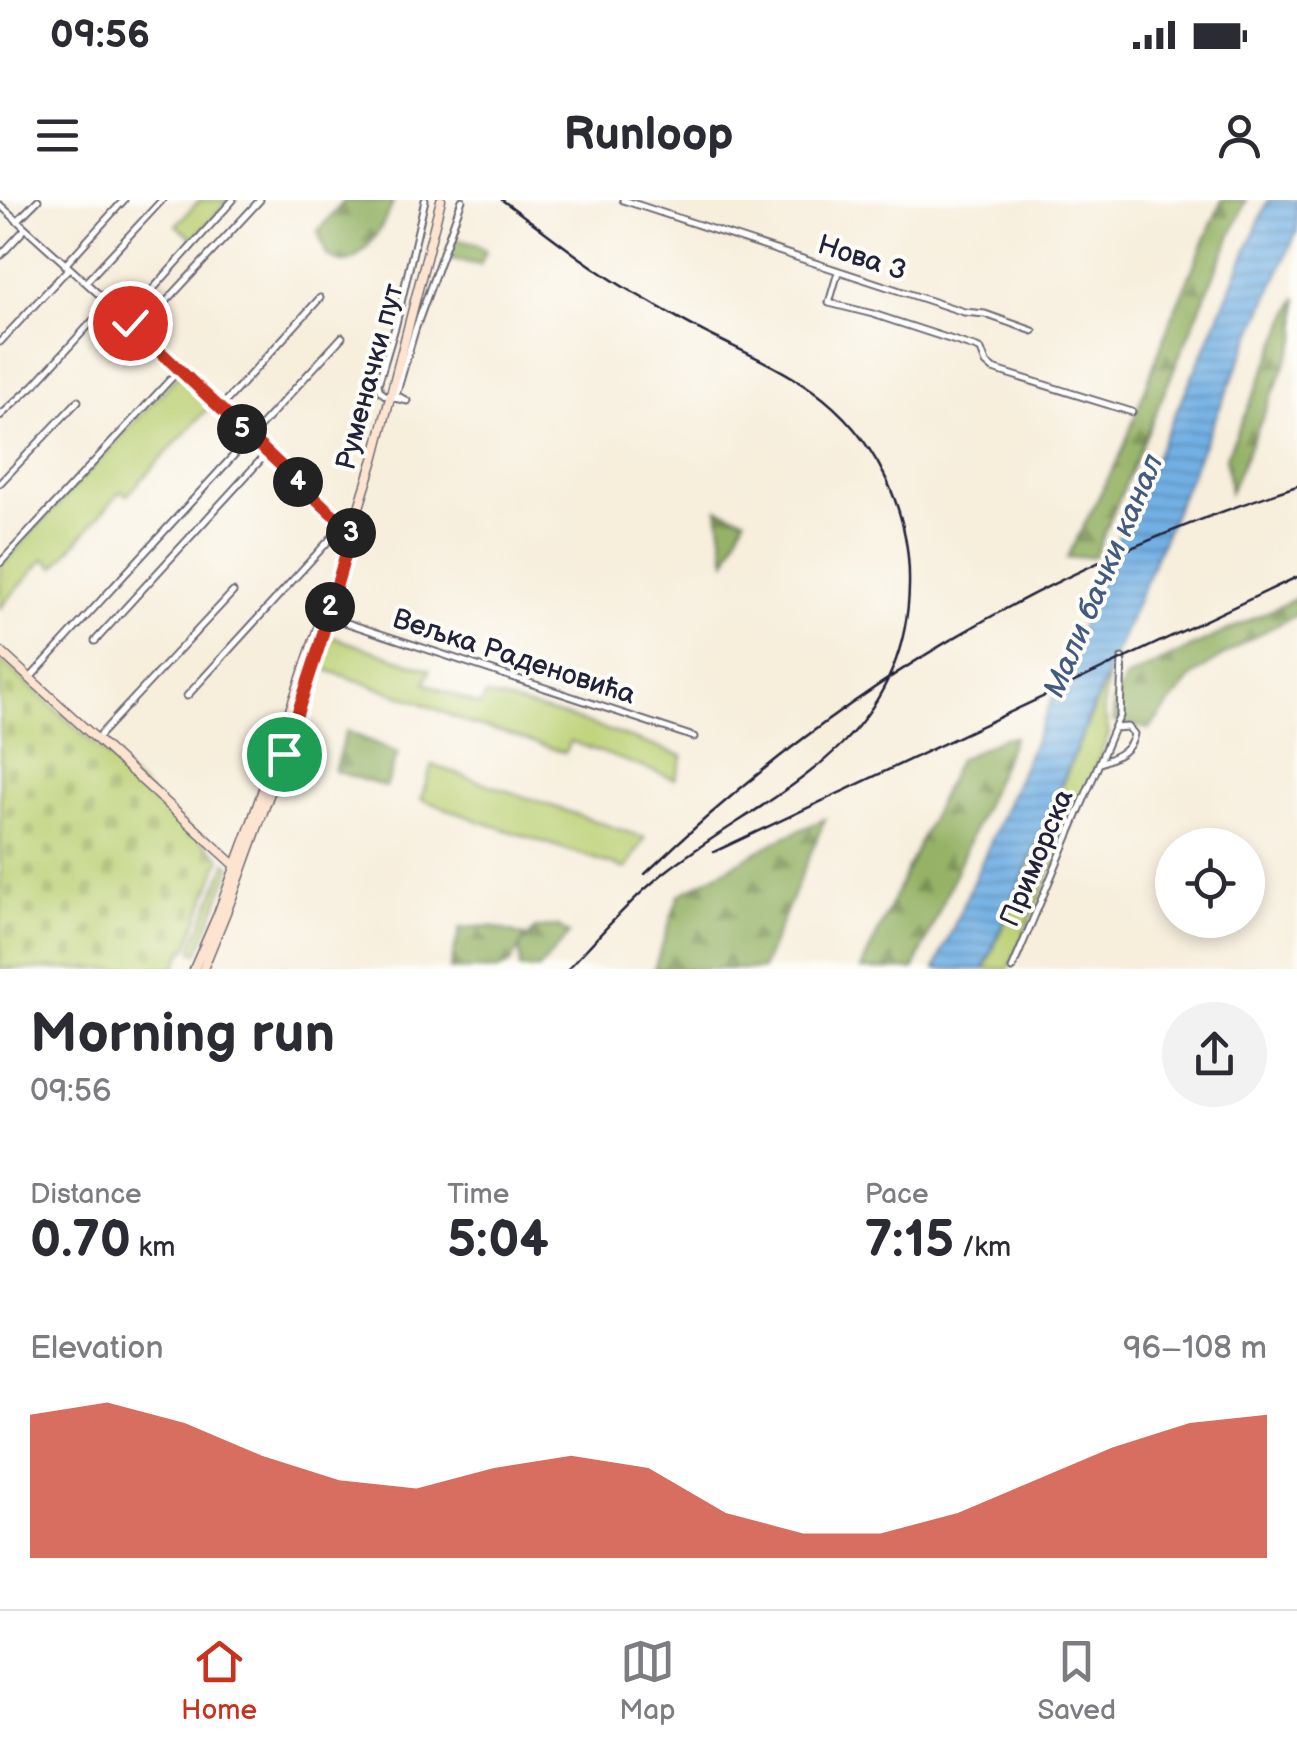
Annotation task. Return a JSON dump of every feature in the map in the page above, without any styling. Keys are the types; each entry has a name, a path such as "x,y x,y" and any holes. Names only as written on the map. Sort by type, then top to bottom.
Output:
{"main road":[{"name":"Руменачки пут","path":"204,969 266,802 341,565 441,200"},
{"name":"Руменачки пут","path":"194,969 236,866 317,641"},
{"path":"0,650 236,866"}],"street":[{"path":"17,221 38,200"},
{"path":"0,342 124,200"},
{"path":"86,283 162,200"},
{"path":"126,319 233,200"},
{"path":"139,331 260,200"},
{"path":"424,200 378,384 382,394 407,401 396,395 462,200"},
{"name":"Нова 3","path":"622,200 838,272 1033,331"},
{"path":"0,206 349,526 186,696"},
{"path":"0,256 26,229"},
{"path":"838,272 829,303 978,348 992,369 1132,412"},
{"path":"220,408 320,298"},
{"path":"0,416 109,303"},
{"path":"30,678 342,337"},
{"path":"0,563 180,369"},
{"path":"0,482 78,401"},
{"path":"95,641 267,453"},
{"path":"97,738 234,592"},
{"name":"Вељка Раденовића","path":"325,616 694,737"},
{"path":"1114,728 1120,716 1122,658"},
{"name":"Приморска","path":"1012,969 1114,728 1128,727 1134,734 1133,744 1100,763"}],"green space":[{"path":"200,200 229,200 193,239 176,225"},
{"path":"345,200 393,202 370,243 357,257 344,262 327,256 318,231"},
{"path":"1222,200 1246,200 1095,556 1067,558 1122,452 1171,319"},
{"path":"454,239 476,244 486,251 480,265 447,258"},
{"path":"1297,297 1297,338 1230,492 1226,457"},
{"path":"179,374 213,403 127,495 121,491 55,567 44,559 0,608 0,567"},
{"path":"718,509 745,518 726,561"},
{"path":"1297,598 1297,615 1244,642 1194,675 1149,729 1114,722 1113,702 1126,678"},
{"path":"330,636 430,670 425,683 480,706 486,695 572,718 683,756 675,779 570,741 565,753 470,724 318,667"},
{"path":"0,659 221,858 187,949 174,969 0,969"},
{"path":"1108,675 1103,708 1109,734 1009,969 985,969"},
{"path":"346,731 398,753 386,787 334,771"},
{"path":"1014,737 914,969 861,969 958,760 1002,738"},
{"path":"432,765 645,838 626,869 479,821 421,799"},
{"path":"825,819 762,969 654,969 679,895"},
{"path":"227,862 231,868 198,953 193,953 192,948"},
{"path":"490,926 525,936 522,944 535,929 557,926 569,934 539,969 520,968 520,946 510,963 499,969 450,969 460,928"}],"water":[{"name":"Мали бачки канал","path":"1268,200 1297,200 1297,231 1180,499 984,969 935,969 1045,717 1100,578"}],"railway":[{"path":"502,200 615,282 788,375 834,408 854,429 885,476 904,530 908,558 908,609 899,651 883,690 858,726 801,779 665,872 568,969"},
{"path":"645,874 792,747 948,641 1115,555 1204,518 1297,486"},
{"path":"714,852 1297,577"}],"route":[{"path":"130,323 331,513 353,528 284,754"}]}
